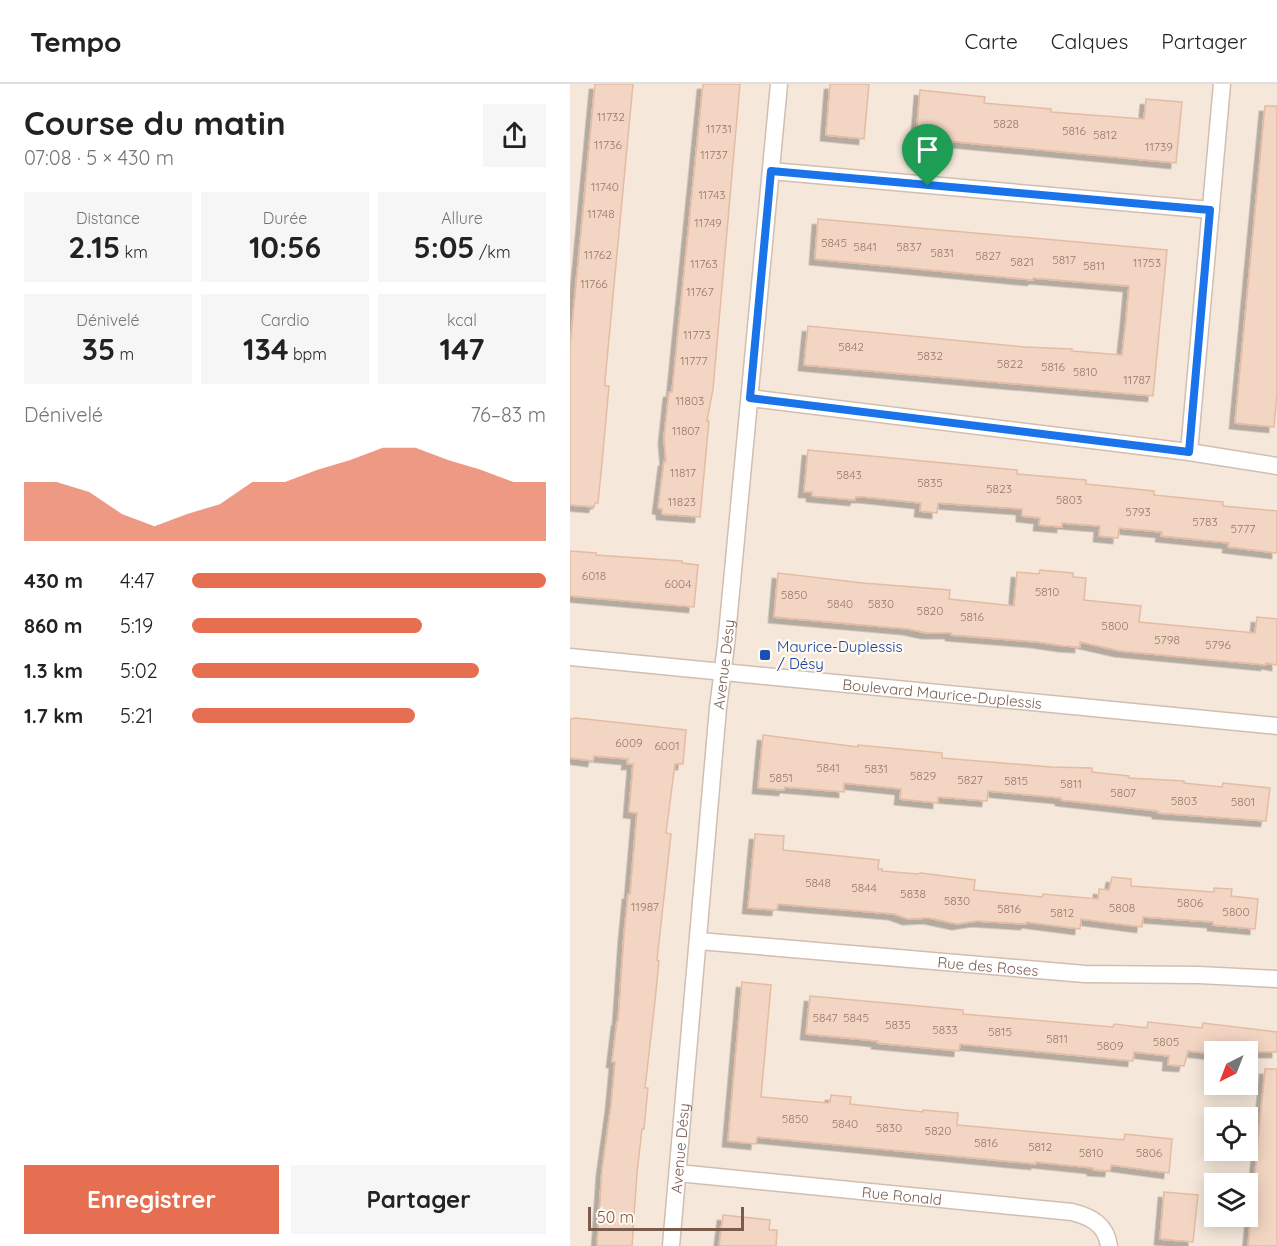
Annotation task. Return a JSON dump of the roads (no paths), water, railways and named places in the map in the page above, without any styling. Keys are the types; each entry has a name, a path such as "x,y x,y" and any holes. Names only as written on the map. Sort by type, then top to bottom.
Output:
{"street":[{"name":"Avenue Désy","path":"671,1246 779,84"},
{"path":"1189,452 1222,84"},
{"path":"771,171 1210,210"},
{"path":"750,398 1189,452 1277,466"},
{"name":"Boulevard Maurice-Duplessis","path":"570,657 1277,726"},
{"name":"Rue des Roses","path":"699,941 1085,974 1199,975 1277,979"},
{"name":"Rue Ronald","path":"678,1173 1072,1212 1086,1215 1101,1225 1108,1236 1109,1246"}],"place":[{"name":"Maurice-Duplessis / Désy","path":"765,655"}]}
